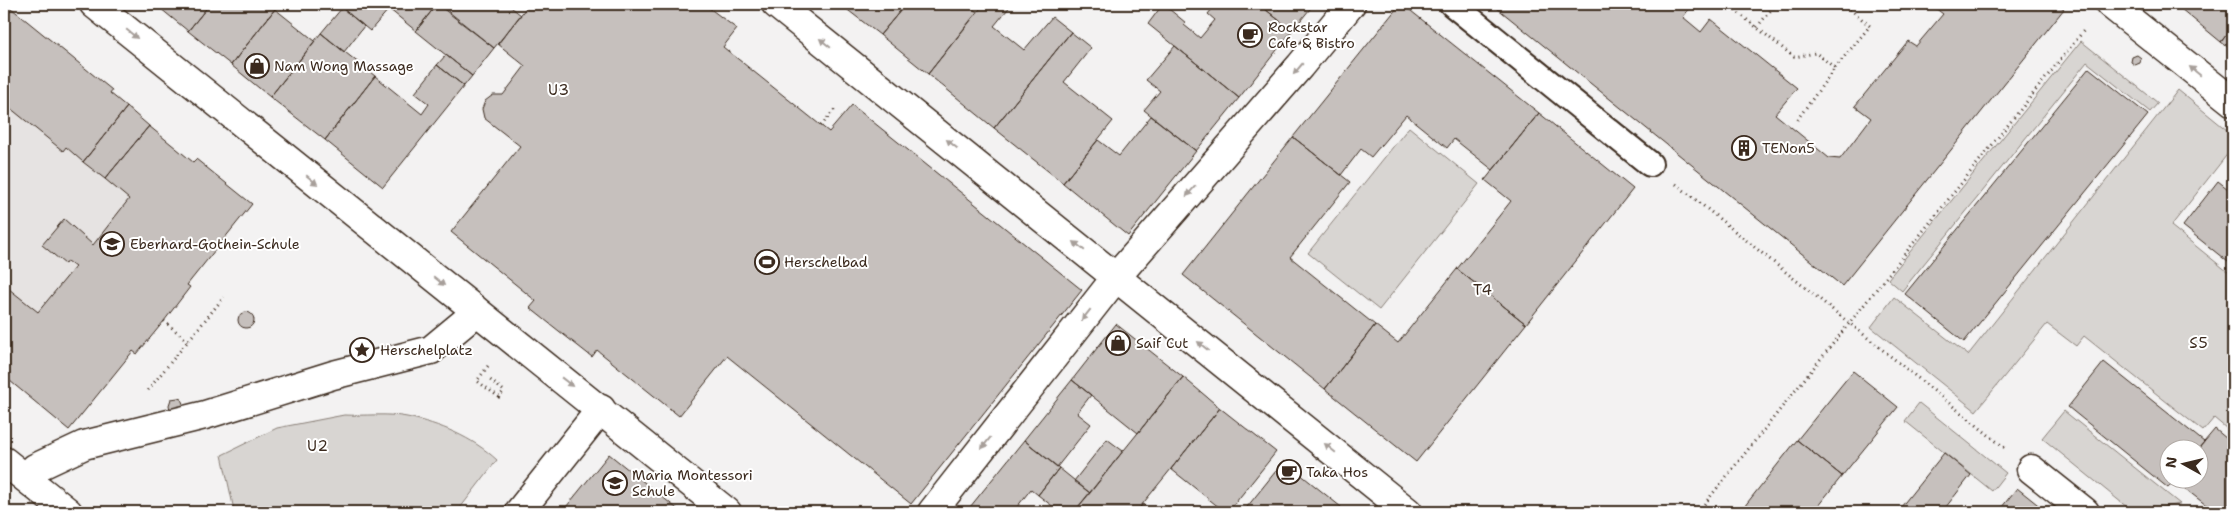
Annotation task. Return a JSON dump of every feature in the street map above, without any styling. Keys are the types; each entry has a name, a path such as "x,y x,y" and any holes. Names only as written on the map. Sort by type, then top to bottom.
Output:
{"street":[{"path":"94,4 727,512"},
{"path":"776,4 1117,276 1408,512"},
{"path":"932,512 1117,276 1300,66 1351,4"},
{"path":"2110,4 2233,102"},
{"path":"35,468 84,445 205,415 333,375 431,350 466,321 474,309"},
{"path":"519,512 601,409"},
{"path":"4,461 68,512"},
{"path":"2031,469 2085,512"}],"lane":[{"path":"1452,4 1650,164"}],"path":[{"path":"1727,4 1794,57 1816,53 1835,68"},
{"path":"1757,28 1776,4"},
{"path":"1797,120 1835,68 1870,26 1844,4"},
{"path":"1698,512 2090,22"},
{"path":"821,126 835,109"},
{"path":"1650,164 2031,469"},
{"path":"148,390 224,297"},
{"path":"164,321 188,341"},
{"path":"484,386 499,397 504,391 490,380"},
{"path":"2167,512 2173,512"}],"shaded area":[{"name":"Eberhard-Gothein-Schule","path":"6,4 112,90 110,94 193,161 196,159 252,204 187,284 190,287 164,321 133,351 69,430 4,376 4,7"},
{"path":"2081,41 2158,103 2150,112 2087,62 1902,291 1888,279"},
{"path":"2178,90 2233,135 2233,147 2171,226 2233,276 2233,434 2214,418 2203,431 2084,336 2076,346 2047,324 1976,411 1871,327 1894,297 1968,355"},
{"path":"1409,127 1479,184 1379,310 1308,253"},
{"path":"1919,403 2006,473 1992,491 1905,421"},
{"path":"2064,411 2180,504 2133,512 2042,438"},
{"path":"344,415 400,416 431,423 466,438 497,460 457,512 236,512 234,510 222,455 277,428"}],"building":[{"path":"6,4 112,90 110,93 127,107 83,162 66,147 63,151 4,103 4,7"},
{"path":"155,4 210,4 188,31"},
{"path":"210,4 268,4 275,9 231,65 188,31"},
{"path":"345,4 437,4 416,31 389,9 370,31 342,8"},
{"path":"437,4 494,48 472,76 416,31"},
{"path":"439,4 507,4 521,15 494,48"},
{"name":"Herschelbad","path":"529,4 551,4 556,8 559,4 704,4 737,29 723,47 829,132 852,105 1082,290 911,504 727,356 679,416 597,350 592,357 530,308 536,301 451,232 520,146 484,118 482,109 485,101 493,95 503,95 525,66 498,44"},
{"path":"840,4 906,4 880,35"},
{"path":"906,4 967,4 977,12 928,74 880,35"},
{"path":"984,4 1012,4 994,26 1024,50 1052,17 1071,32 994,128 928,74"},
{"path":"1163,4 1186,23 1184,25 1200,38 1215,20 1208,14 1216,4 1259,4 1292,31 1239,98 1148,24"},
{"path":"1259,4 1314,4 1292,31"},
{"name":"TENon5","path":"1492,4 1685,4 1690,8 1683,17 1701,32 1711,19 1797,88 1775,114 1829,158 1840,159 1871,118 1855,106 1908,41 1916,46 1943,14 1930,4 2057,4 2064,9 1842,286"},
{"path":"2175,4 2233,4 2233,26 2221,42"},
{"path":"1401,6 1406,7 1539,113 1493,170 1454,139 1447,148 1406,115 1371,157 1361,149 1341,175 1293,137 1397,8"},
{"path":"342,8 364,26 344,52 321,33"},
{"path":"275,9 315,41 270,97 231,65"},
{"path":"2233,26 2233,51 2221,42"},
{"path":"1071,32 1091,48 1064,82 1113,121 1063,183 994,128"},
{"path":"321,33 375,76 325,140 270,97"},
{"path":"1175,46 1239,98 1196,151 1144,110 1160,91 1146,80"},
{"path":"446,55 472,76 464,86 437,65"},
{"path":"2137,55 2141,58 2140,63 2135,65 2131,62 2132,57"},
{"path":"437,65 464,86 383,187 325,140 375,76 422,114 429,104 415,93"},
{"path":"2089,68 2148,115 1964,342 1905,294"},
{"path":"127,107 149,126 105,179 83,162"},
{"path":"1539,113 1633,189 1526,324 1457,269 1511,201 1485,180"},
{"path":"1151,116 1196,151 1128,236 1063,183 1098,140 1119,156"},
{"path":"149,126 193,162 196,159 252,204 187,285 190,287 164,321 137,354 133,351 69,430 4,376 4,285 38,312 75,267 67,261 65,264 42,245 64,219 93,245 129,199 105,179"},
{"path":"1293,137 1350,182 1290,257 1375,325 1325,389 1183,275"},
{"path":"2218,181 2233,193 2233,266 2183,226"},
{"path":"1457,269 1526,324 1416,462 1325,389 1375,325 1398,343"},
{"path":"246,312 254,320 246,328 238,320"},
{"path":"1116,324 1183,377 1138,433 1072,380"},
{"path":"2104,362 2199,438 2160,438 2160,482 2068,407"},
{"path":"1853,371 1898,407 1842,476 1797,440"},
{"path":"1183,377 1220,408 1171,469 1136,512 1074,512"},
{"path":"1072,380 1091,395 1077,413 1091,424 1057,467 1024,440"},
{"path":"171,399 181,399 184,406 170,410"},
{"path":"1220,408 1276,452 1228,512 1225,512 1171,469"},
{"path":"2215,429 2233,444 2233,512 2215,512 2184,488 2210,488 2210,438 2207,438"},
{"path":"1107,439 1123,451 1090,493 1074,481"},
{"path":"1024,440 1059,468 1038,495 1031,489 1013,512 966,512"},
{"path":"1797,440 1842,476 1813,512 1740,512"},
{"path":"1944,453 1971,475 1942,512 1897,512"},
{"name":"Maria Montessori Schule","path":"609,454 681,512 562,512"},
{"path":"1284,461 1341,507 1337,512 1243,512"},
{"path":"1059,468 1090,493 1074,512 1060,512 1038,495"},
{"path":"2017,488 2047,512 1998,512"},
{"path":"1143,504 1154,512 1136,512"}],"place":[{"name":"Rockstar Cafe & Bistro","path":"1250,35"},
{"name":"Nam Wong Massage","path":"257,66"},
{"name":"TENon5","path":"1744,148"},
{"name":"Eberhard-Gothein-Schule","path":"112,244"},
{"name":"Herschelbad","path":"767,262"},
{"name":"Saif Cut","path":"1118,343"},
{"name":"Herschelplatz","path":"362,350"},
{"name":"Taka Hos","path":"1289,472"},
{"name":"Maria Montessori Schule","path":"615,483"}],"district":[{"name":"U3","path":"559,90"},
{"name":"T4","path":"1483,290"},
{"name":"S5","path":"2199,343"},
{"name":"U2","path":"318,446"}]}
